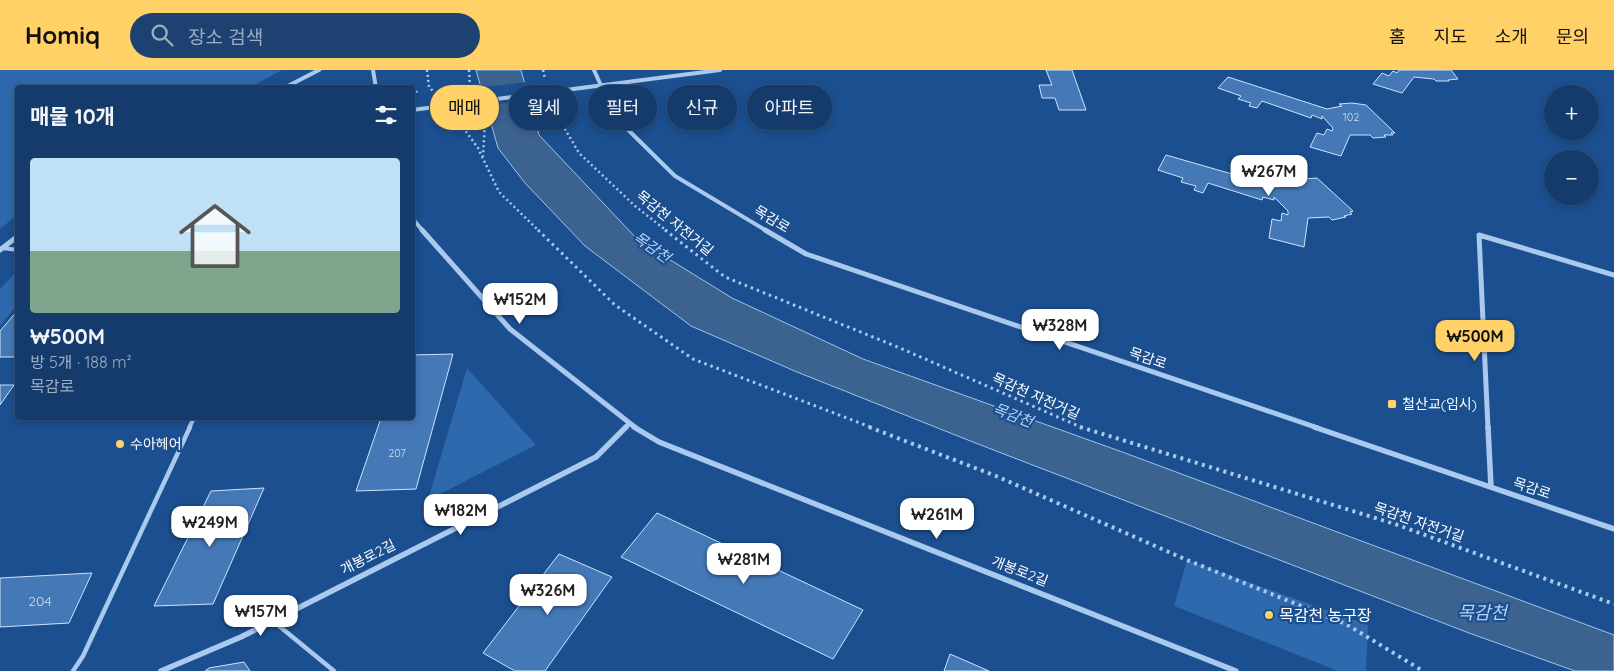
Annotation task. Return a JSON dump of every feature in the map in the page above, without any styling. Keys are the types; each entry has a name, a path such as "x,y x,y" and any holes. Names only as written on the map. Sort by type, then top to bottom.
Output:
{"street":[{"path":"290,85 319,70"},
{"path":"373,70 376,85"},
{"name":"목감로","path":"594,70 600,85"},
{"path":"600,85 720,70"},
{"path":"415,110 588,87"},
{"name":"목감로","path":"627,130 675,176 806,254 1614,529"},
{"name":"개봉로2길","path":"415,221 510,329 629,424 658,442 1236,671"},
{"path":"1491,487 1479,235 1614,275"},
{"path":"1,249 15,238"},
{"name":"개봉로2길","path":"161,671 241,637 271,620 596,457 629,424"}],"lane":[{"path":"1,249 15,250"},
{"path":"73,671 83,656 193,420"},
{"path":"271,620 334,671"}],"path":[{"path":"427,70 430,88"},
{"path":"543,70 547,85"},
{"path":"465,130 478,148 500,192 615,305 693,359 996,476 1187,560 1346,624 1423,671"},
{"name":"목감천 자전거길","path":"566,130 579,153 635,206 725,277 900,348 1082,428 1395,524 1614,604"}],"shaded area":[{"path":"0,70 282,70 255,85 15,85 15,217 0,229"},
{"path":"15,273 15,307 0,326 0,289"},
{"path":"467,368 536,445 428,500"},
{"name":"목감천 농구장","path":"1187,560 1368,625 1366,671 1338,671 1174,606"}],"water":[{"name":"목감천","path":"476,70 521,70 525,85 509,85 509,130 538,130 539,135 638,240 732,298 863,359 1125,453 1614,635 1614,671 1575,671 1469,633 978,444 797,372 691,326 585,246 525,183 498,148 493,130 499,130 499,85 480,85"}],"pier":[{"path":"527,82 528,85 509,85 509,102 499,104 499,85"}],"building":[{"path":"1046,70 1072,70 1086,110 1059,110 1055,98 1042,98 1039,85 1052,85"},
{"path":"1399,70 1451,70 1458,79 1436,81 1434,79 1414,77 1402,93 1373,84 1382,73 1389,76 1393,71 1397,73"},
{"path":"1228,77 1327,109 1342,106 1339,104 1366,105 1395,133 1391,133 1393,135 1384,135 1386,137 1373,138 1370,135 1350,135 1341,156 1310,147 1317,133 1324,135 1327,129 1332,131 1333,128 1322,116 1322,119 1312,115 1311,118 1262,101 1257,108 1249,106 1251,103 1238,99 1241,96 1218,88"},
{"path":"1166,155 1277,187 1292,182 1289,180 1302,177 1304,179 1317,178 1353,211 1350,212 1352,214 1344,216 1346,217 1332,220 1329,217 1308,218 1304,247 1269,238 1272,219 1281,221 1282,213 1288,215 1288,211 1274,197 1274,200 1263,197 1262,200 1208,183 1203,193 1194,190 1196,186 1181,182 1183,178 1158,170"},
{"path":"15,314 15,357 0,357 0,331"},
{"path":"453,354 416,489 356,491 380,420 415,420 415,355"},
{"path":"0,385 14,385 0,405"},
{"path":"264,488 213,604 154,606 211,491"},
{"path":"657,513 863,610 833,659 621,557"},
{"path":"559,554 612,577 545,671 515,671 483,653"},
{"path":"92,573 69,623 0,627 0,578"},
{"path":"950,654 989,671 944,671"},
{"path":"244,662 250,671 205,671 209,668"}],"place":[{"name":"철산교(임시)","path":"1392,404"},
{"name":"수아헤어","path":"120,444"},
{"name":"목감천 농구장","path":"1269,615"}]}
